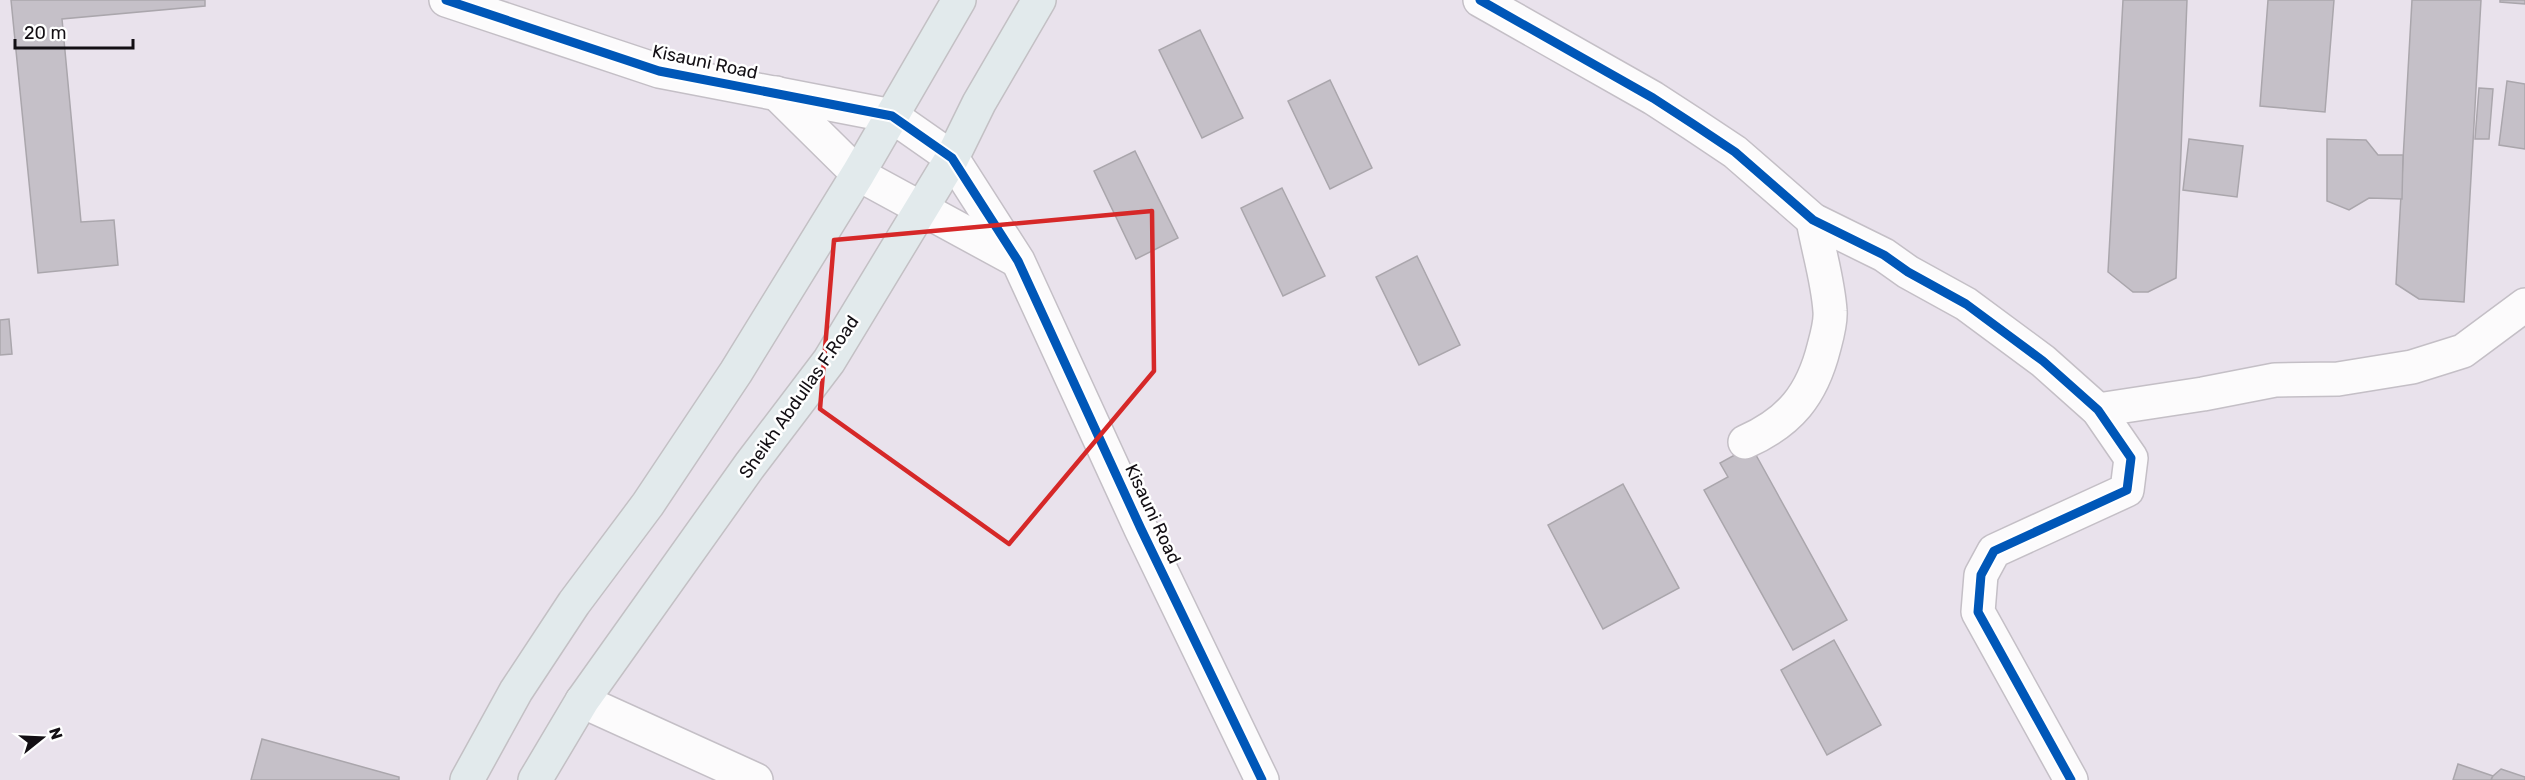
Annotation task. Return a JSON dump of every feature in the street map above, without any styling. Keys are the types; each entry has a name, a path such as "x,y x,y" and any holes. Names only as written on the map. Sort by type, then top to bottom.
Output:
{"main road":[{"path":"467,780 516,691 574,603 648,504 736,372 858,174 959,0"},
{"name":"Sheikh Abdullas F.Road","path":"535,780 582,701 750,465 829,361 952,158 980,103 1039,0"}],"street":[{"name":"Kisauni Road","path":"446,0 660,71 892,116 952,158 1018,261 1141,530 1262,780"},
{"path":"1480,0 1623,81 1693,124 1735,152 1813,220 1884,255 1908,272 1966,304 2043,361 2098,410 2131,458 2127,490 1994,551 1981,575 1978,612 2071,780"},
{"name":"Kisauni Road","path":"776,93 858,174 1018,261"},
{"path":"1745,442 1767,432 1786,418 1805,396 1819,369 1830,312 1813,220"},
{"path":"2098,410 2275,380 2338,379 2412,367 2463,351 2525,305"},
{"path":"582,701 756,780"}],"highlighted area":[{"path":"1152,211 1154,371 1009,544 820,409 834,240"}],"building":[{"path":"11,0 205,0 205,6 62,19 81,222 114,220 118,265 38,273"},
{"path":"2123,0 2187,0 2176,278 2148,292 2133,292 2108,272"},
{"path":"2268,0 2334,0 2325,112 2260,106"},
{"path":"2412,0 2481,0 2464,302 2419,299 2396,284"},
{"path":"2500,0 2525,0 2525,4 2500,2"},
{"path":"1200,30 1243,118 1202,138 1159,50"},
{"path":"1330,80 1372,168 1330,189 1288,101"},
{"path":"2507,81 2525,84 2525,149 2499,145"},
{"path":"2479,88 2493,89 2489,139 2475,139"},
{"path":"2189,139 2243,146 2237,197 2183,190"},
{"path":"2327,139 2366,140 2378,155 2403,155 2402,199 2369,198 2349,210 2327,201"},
{"path":"1135,151 1178,238 1136,259 1094,171"},
{"path":"1282,188 1325,276 1283,296 1241,208"},
{"path":"1417,256 1460,345 1419,365 1376,277"},
{"path":"9,319 12,354 0,355 0,320"},
{"path":"1751,446 1847,620 1793,650 1704,490 1728,477 1720,463"},
{"path":"1623,484 1679,588 1603,629 1548,525"},
{"path":"1834,640 1881,725 1827,755 1781,670"},
{"path":"262,739 399,777 399,780 251,780"},
{"path":"2458,764 2493,776 2491,780 2453,780"},
{"path":"2501,769 2525,777 2525,780 2491,780"}],"cycle path":[{"path":"446,0 659,71 892,116 952,158 1018,261 1141,529 1262,780"},
{"path":"1480,0 1653,98 1693,124 1735,152 1813,220 1884,255 1908,272 1966,304 2043,361 2098,410 2131,458 2127,490 1994,551 1981,575 1978,612 2071,780"}]}
